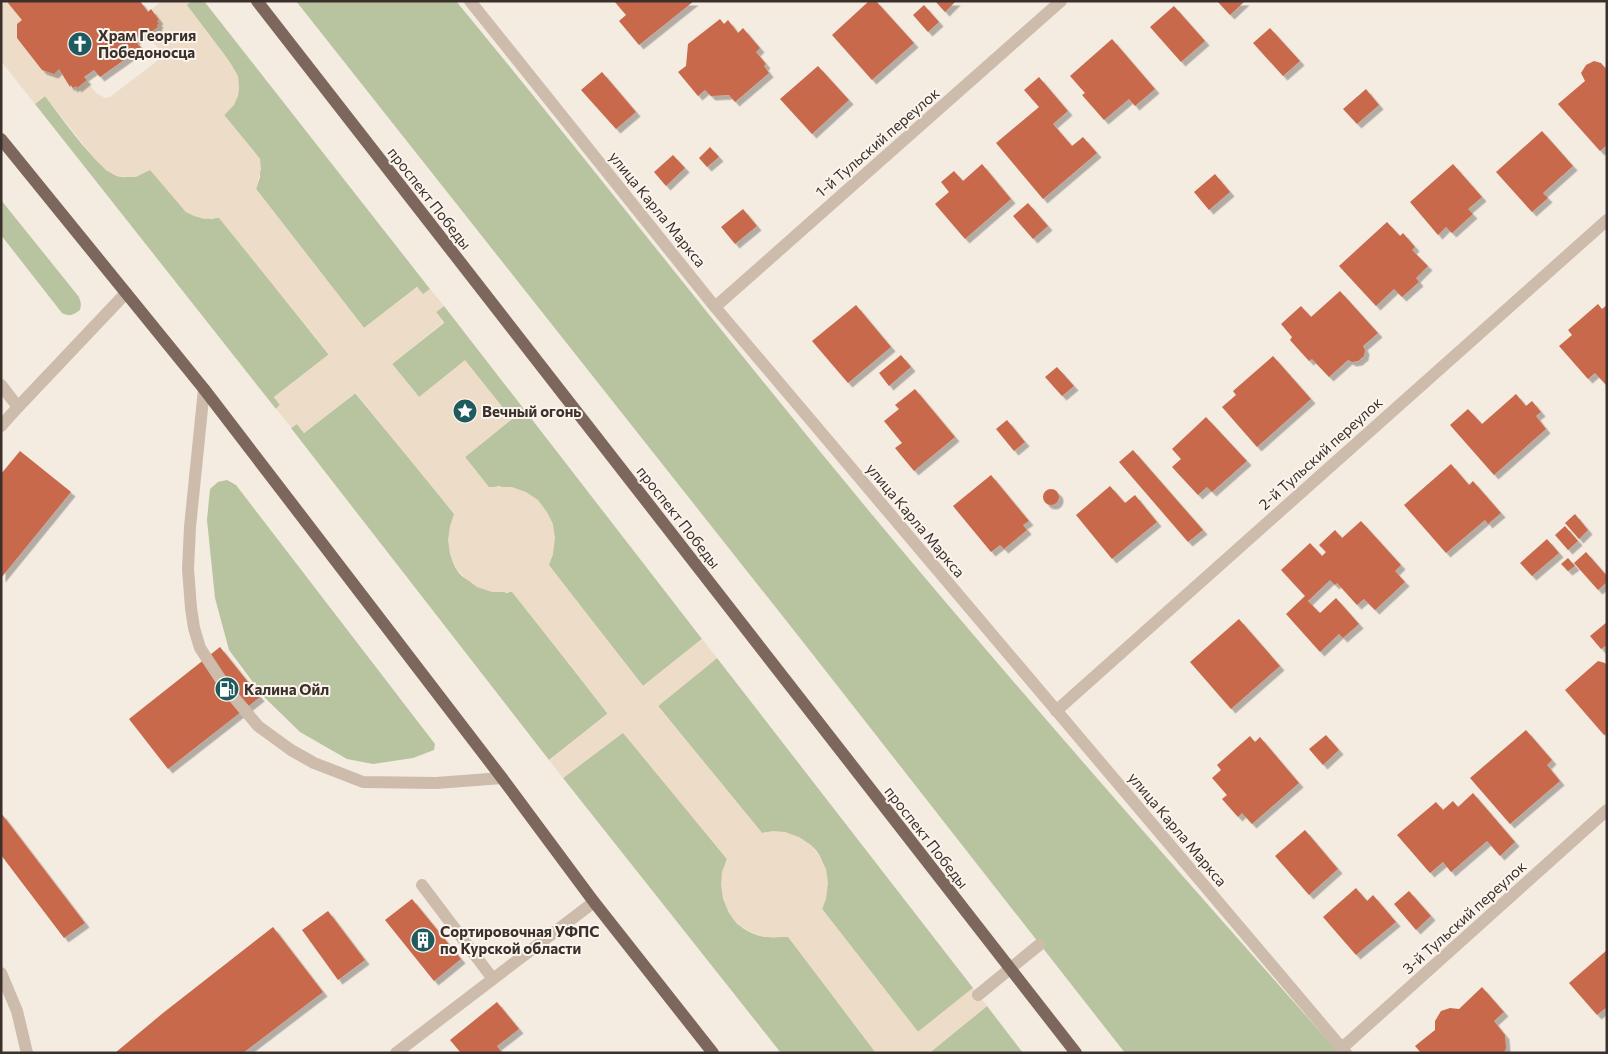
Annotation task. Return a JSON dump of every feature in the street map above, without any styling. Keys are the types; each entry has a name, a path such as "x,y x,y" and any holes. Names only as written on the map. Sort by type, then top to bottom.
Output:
{"main road":[{"name":"проспект Победы","path":"256,1 1076,1053"},
{"path":"1,138 204,389 502,778 594,902 713,1053"}],"street":[{"name":"улица Карла Маркса","path":"470,1 715,307 1344,1050"},
{"name":"1-й Тульский переулок","path":"715,307 1061,1"},
{"name":"2-й Тульский переулок","path":"1056,710 1607,220"},
{"path":"1,426 126,293"},
{"path":"1,385 18,407"},
{"path":"204,389 190,527 188,569 194,628 200,648 226,689 258,726 291,750 314,764 364,782 436,783 502,778"},
{"name":"3-й Тульский переулок","path":"1344,1050 1607,810"},
{"path":"422,885 493,979"},
{"path":"396,1053 594,902"},
{"path":"978,995 1040,945"},
{"path":"1,972 17,1011 27,1053"}],"green space":[{"path":"191,1 204,1 430,289 423,295 417,287 364,328 256,189 260,177 260,159 224,115 237,97 239,88 235,71 186,5"},
{"path":"296,1 456,1 866,508 1079,758 1339,1053 1125,1053 807,647"},
{"path":"45,96 91,155 112,173 121,177 128,177 150,169 186,212 212,219 219,217 329,355 274,397 280,405 276,409 35,104"},
{"path":"1,200 79,297 81,304 78,312 69,315 62,313 1,235"},
{"path":"444,306 702,639 643,686 548,565 553,554 500,486 489,488 465,457 512,419 419,397 392,364 444,323 436,312"},
{"path":"355,393 455,514 452,521 450,549 459,574 480,585 507,593 512,591 608,714 549,760 291,428 297,424 304,433"},
{"path":"227,480 236,485 435,744 434,750 413,758 373,764 347,759 300,732 264,697 229,650 215,598 207,520 210,489 218,482"},
{"path":"717,658 973,988 918,1032 822,909 826,884 824,866 816,850 808,844 781,834 762,833 658,706"},
{"path":"623,732 727,859 723,875 723,891 726,905 733,918 743,928 755,934 770,937 788,936 876,1053 781,1053 563,778"},
{"path":"987,1006 1023,1053 933,1053 931,1051"}],"shaded area":[{"path":"1,1 10,1 59,68 86,80 96,93 105,98 110,97 159,58 158,48 147,34 151,10 162,1 191,1 187,5 238,76 238,96 234,105 224,115 260,159 261,169 256,189 364,328 417,287 423,294 430,289 444,306 436,312 444,322 392,364 419,397 465,360 512,419 465,457 489,487 512,487 526,492 538,500 553,524 555,538 553,554 549,565 643,686 702,639 717,658 658,706 762,833 773,831 785,832 799,837 811,845 826,869 828,883 826,899 822,909 918,1032 973,988 987,1006 932,1051 933,1053 876,1053 788,937 764,937 750,932 737,924 729,913 723,899 722,872 727,859 623,733 563,778 549,760 608,713 512,592 492,592 477,587 456,568 450,554 448,540 454,514 356,393 304,433 297,424 291,427 276,409 280,405 274,397 329,354 219,218 204,219 186,212 150,170 136,177 121,177 107,171 94,158 45,96 35,104 1,61"}],"building":[{"name":"Храм Георгия Победоносца","path":"10,1 140,1 148,12 151,9 159,20 157,21 159,24 157,25 158,27 147,35 145,32 135,40 141,48 100,77 94,70 84,77 87,80 77,88 76,86 73,88 71,85 70,87 59,69 54,74 42,70 17,38 17,24 22,20 8,3"},
{"path":"614,1 694,1 639,45 619,21 626,15"},
{"path":"869,1 876,1 914,43 872,80 832,35"},
{"path":"935,1 956,1 945,12"},
{"path":"1217,1 1245,1 1230,15"},
{"path":"924,5 939,22 928,32 913,15"},
{"path":"1174,6 1205,41 1181,62 1150,27"},
{"path":"720,19 724,24 728,20 738,33 743,28 760,48 756,52 766,64 764,66 769,73 735,102 729,95 711,96 705,90 698,96 678,72 686,66 688,44"},
{"path":"1270,28 1300,61 1283,76 1253,43"},
{"path":"1112,39 1155,89 1135,106 1129,99 1104,120 1082,95 1085,93 1070,76"},
{"path":"1594,61 1601,63 1607,70 1607,145 1600,151 1558,104 1585,81 1581,73 1586,65"},
{"path":"818,66 849,100 812,134 780,99"},
{"path":"602,72 636,112 616,129 581,90"},
{"path":"1039,77 1068,111 1053,124 1072,146 1083,137 1097,153 1043,199 996,143 1039,107 1024,90"},
{"path":"1366,89 1379,105 1357,124 1343,109"},
{"path":"1542,131 1573,166 1543,193 1548,198 1532,212 1496,172"},
{"path":"710,147 719,157 707,167 699,158"},
{"path":"673,155 685,168 666,186 654,172"},
{"path":"982,164 1011,199 965,239 935,204 949,192 941,182 954,171 963,181"},
{"path":"1453,164 1482,197 1468,209 1473,214 1452,233 1446,227 1438,235 1410,202"},
{"path":"1215,174 1230,192 1209,210 1194,192"},
{"path":"1028,203 1048,226 1033,239 1013,216"},
{"path":"743,209 757,226 735,244 721,227"},
{"path":"1387,222 1400,236 1403,233 1415,247 1412,250 1428,266 1416,278 1419,282 1402,297 1394,289 1376,306 1339,266"},
{"path":"1340,291 1378,333 1363,346 1365,350 1364,356 1358,361 1352,362 1348,360 1329,377 1312,359 1309,361 1290,340 1292,337 1281,324 1301,306 1311,317"},
{"path":"1598,304 1602,309 1607,305 1607,386 1595,373 1588,379 1559,346 1572,335 1568,330"},
{"path":"856,305 891,347 848,383 812,341"},
{"path":"901,355 911,367 889,386 879,373"},
{"path":"1273,356 1311,399 1257,447 1222,407 1236,395 1233,391"},
{"path":"1057,367 1074,386 1062,396 1045,377"},
{"path":"915,389 955,437 914,471 895,448 902,443 884,421 899,409 895,405"},
{"path":"1516,394 1526,406 1532,401 1541,412 1536,416 1546,429 1494,475 1450,425 1468,409 1482,424"},
{"path":"1206,417 1247,461 1212,492 1207,487 1198,495 1172,467 1181,459 1172,449"},
{"path":"1007,420 1025,442 1014,451 996,429"},
{"path":"1133,450 1203,530 1188,542 1119,462"},
{"path":"20,451 71,492 1,578 1,474"},
{"path":"1451,464 1469,485 1473,481 1501,513 1488,524 1485,520 1446,553 1404,505"},
{"path":"991,475 1029,521 1023,525 1027,530 1004,549 1000,545 991,552 953,506"},
{"path":"1110,486 1125,503 1135,495 1157,522 1112,559 1076,515"},
{"path":"1051,489 1059,497 1051,505 1043,497"},
{"path":"1575,514 1588,530 1579,539 1565,523"},
{"path":"1361,521 1401,565 1395,571 1405,582 1375,610 1364,599 1357,605 1337,583 1335,585 1330,580 1308,601 1320,613 1336,598 1359,624 1343,638 1339,634 1320,652 1286,614 1305,596 1281,570 1310,543 1322,556 1326,552 1319,545 1335,530 1342,538"},
{"path":"1565,526 1578,541 1568,550 1555,535"},
{"path":"1547,539 1559,553 1532,576 1520,563"},
{"path":"1586,552 1607,576 1607,582 1598,590 1574,563"},
{"path":"1568,558 1575,566 1568,571 1561,564"},
{"path":"1239,619 1280,666 1231,709 1190,662"},
{"path":"1607,622 1607,645 1601,649 1590,636"},
{"path":"220,647 260,697 168,769 129,719"},
{"path":"1598,661 1605,663 1607,666 1607,733 1604,735 1565,690"},
{"path":"1526,730 1552,760 1547,765 1560,781 1510,824 1470,778"},
{"path":"1326,735 1339,750 1323,765 1309,749"},
{"path":"1250,736 1255,742 1260,737 1299,783 1252,824 1242,813 1238,817 1222,799 1227,795 1212,778 1221,770 1217,765"},
{"path":"1473,793 1515,842 1500,856 1487,841 1451,872 1443,862 1430,873 1397,835 1436,802 1443,810 1453,801 1458,807"},
{"path":"1,813 85,923 64,938 1,855"},
{"path":"1305,830 1338,869 1309,895 1275,856"},
{"path":"1356,888 1367,901 1373,895 1396,922 1356,955 1323,917"},
{"path":"1409,891 1431,916 1416,930 1394,904"},
{"name":"Сортировочная УФПС по Курской области","path":"412,899 461,959 434,981 385,920"},
{"path":"328,911 365,960 338,980 302,930"},
{"path":"273,927 323,992 243,1053 115,1053 163,1013"},
{"path":"1607,950 1607,1007 1597,1015 1569,983"},
{"path":"1482,987 1504,1012 1494,1021 1505,1035 1506,1048 1504,1053 1421,1053 1415,1046 1435,1030 1435,1021 1441,1011 1450,1008 1459,1009"},
{"path":"497,1002 519,1029 497,1046 502,1053 461,1053 450,1040"}],"place":[{"name":"Храм Георгия Победоносца","path":"80,44"},
{"name":"Вечный огонь","path":"465,411"},
{"name":"Калина Ойл","path":"227,689"},
{"name":"Сортировочная УФПС по Курской области","path":"423,940"}]}
